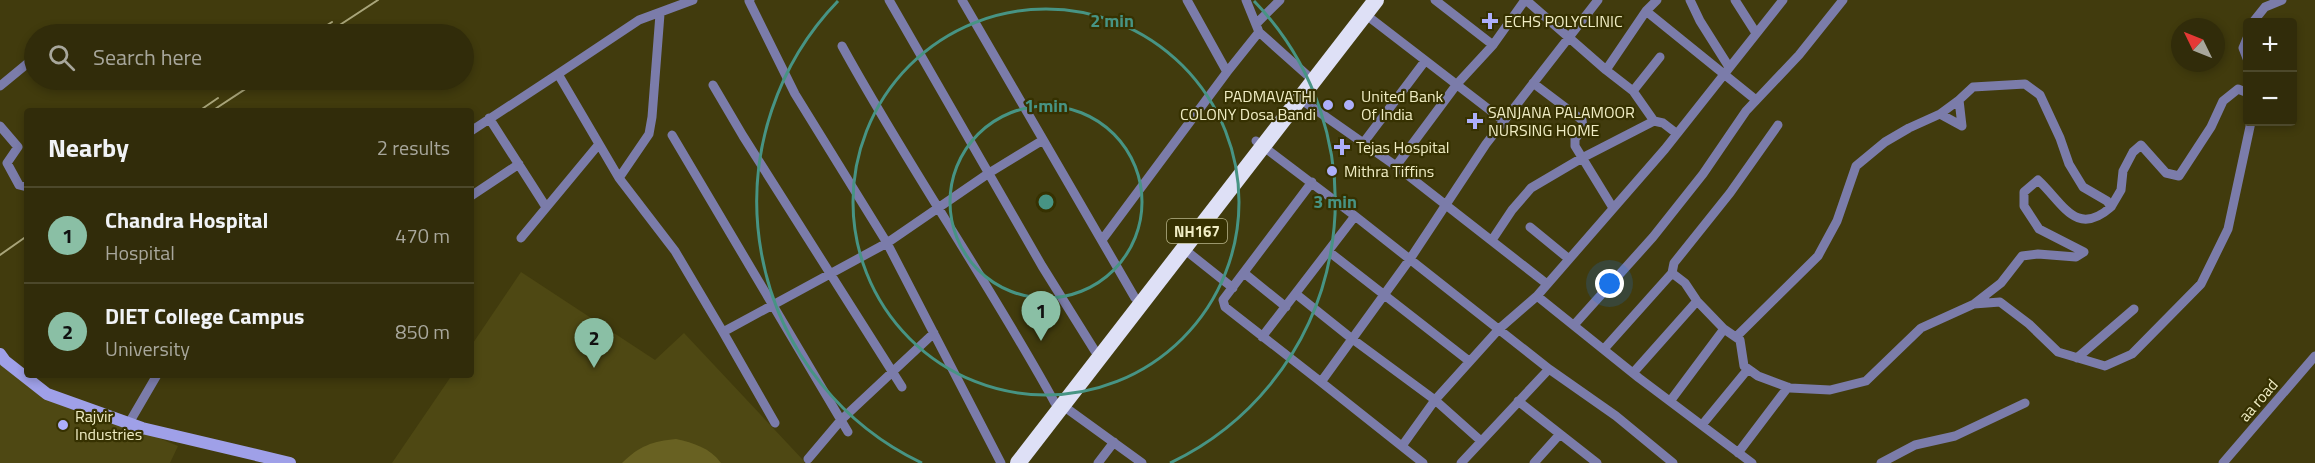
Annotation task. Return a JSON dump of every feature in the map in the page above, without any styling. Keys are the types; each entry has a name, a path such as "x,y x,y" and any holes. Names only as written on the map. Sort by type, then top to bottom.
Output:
{"highway":[{"name":"NH167","path":"1009,463 1184,249 1307,75 1365,7 1376,0"},
{"name":"NH167","path":"1018,463 1095,351 1135,298 1259,143 1299,98 1365,7"}],"street":[{"path":"474,129 639,20 693,0"},
{"path":"749,0 795,94 886,243 1001,463"},
{"path":"889,0 1042,266 1095,351"},
{"path":"962,0 1135,298"},
{"path":"1187,0 1227,72"},
{"path":"1246,0 1257,28 1307,75"},
{"path":"1102,240 1280,0"},
{"path":"1435,0 1493,45"},
{"path":"1396,166 1456,84 1493,45 1526,0 1633,91 1654,121"},
{"path":"1320,382 1448,205 1486,144 1598,0"},
{"path":"1606,70 1646,11 1657,0"},
{"path":"1690,0 1726,71"},
{"path":"1735,0 1756,33"},
{"path":"1402,446 1435,400 1500,329 1537,296 1613,208 1676,134 1783,0"},
{"path":"1574,325 1653,237 1703,174 1746,111 1799,55 1843,0"},
{"path":"2256,18 2265,7 2282,0"},
{"path":"1365,7 1425,61 1504,121"},
{"path":"1646,11 1726,71 1756,100"},
{"path":"619,178 649,134 660,14"},
{"path":"842,46 888,127 939,207 974,269 1014,327 1058,404 1142,463"},
{"path":"1633,91 1660,57"},
{"path":"1364,142 1425,61"},
{"path":"0,87 24,67"},
{"path":"558,75 619,178 675,251 775,423"},
{"path":"1533,83 1582,120 1584,128 1574,142 1613,208"},
{"path":"1736,337 1818,256 1837,221 1856,166 1885,142 1940,114 1973,87 2025,84 2040,95 2060,138 2068,164 2083,187 2107,201 2111,207"},
{"path":"713,85 902,387"},
{"path":"1672,273 1685,283 1697,301 1724,329 1740,340 1744,366 1758,376 1788,387 1830,390 1866,381 1921,328 1974,304 2001,283 2022,256 2038,254 2076,257 2084,252 2039,229 2024,206 2024,192 2038,180 2068,212 2083,221 2098,218 2111,207 2121,190 2124,171 2133,152 2141,145 2166,173 2179,176 2211,126 2223,101 2238,89 2243,91"},
{"path":"1299,98 1364,142 1547,284"},
{"path":"1940,114 1962,126 1959,100"},
{"path":"489,118 546,207"},
{"path":"1492,240 1519,201 1531,188 1582,158 1654,121 1663,123 1676,134"},
{"path":"1604,349 1672,273 1674,263 1730,193 1778,125"},
{"path":"0,126 18,147 7,163 19,185 24,186"},
{"path":"1974,304 2000,302 2029,324 2058,352 2105,366 2132,354 2200,284 2228,229 2250,126"},
{"path":"672,135 848,432"},
{"path":"723,332 886,243 989,173 1044,140"},
{"path":"1259,143 1312,182 1549,369 1616,416 1673,463"},
{"path":"521,238 599,144"},
{"path":"474,194 519,164"},
{"path":"1312,182 1223,300 1225,307 1423,463"},
{"path":"1262,338 1355,216"},
{"path":"1530,227 1569,259"},
{"path":"1184,249 1233,288"},
{"path":"1328,251 1469,362"},
{"path":"1244,273 1286,307"},
{"path":"1296,294 1435,400 1481,441"},
{"path":"1537,296 1752,463"},
{"path":"1634,373 1697,301"},
{"path":"2077,358 2134,309"},
{"path":"1671,400 1724,329"},
{"path":"808,459 842,420 934,333"},
{"path":"0,354 5,362 24,376"},
{"name":"aa road","path":"2223,463 2315,356"},
{"path":"1461,463 1549,369"},
{"path":"1702,425 1748,369"},
{"path":"26,378 47,394 142,428 290,463"},
{"path":"129,423 155,378"},
{"path":"1738,453 1788,387"},
{"path":"1518,401 1597,463"},
{"path":"1881,463 1915,445 1955,436 2025,403"},
{"path":"1534,463 1560,434"},
{"path":"1098,463 1114,442"}],"shaded area":[{"path":"521,272 655,360 684,333 804,463 392,463 450,378 474,378 474,342"},
{"name":"Rajvir Industries","path":"0,360 24,374 24,378 31,378 75,403 178,446 170,463 0,463"},
{"path":"676,439 701,447 712,453 721,463 622,463 634,452 647,445"}],"railway":[{"path":"341,24 378,0"},
{"path":"217,108 244,90"},
{"path":"203,108 218,98"},
{"path":"0,255 24,238"}],"place":[{"name":"ECHS POLYCLINIC","path":"1490,21"},
{"name":"PADMAVATHI COLONY Dosa Bandi","path":"1328,105"},
{"name":"United Bank Of India","path":"1349,105"},
{"name":"SANJANA PALAMOOR NURSING HOME","path":"1475,121"},
{"name":"Tejas Hospital","path":"1342,147"},
{"name":"Mithra Tiffins","path":"1332,171"},
{"name":"Chandra Hospital","path":"1041,341"},
{"name":"DIET College Campus","path":"594,368"},
{"name":"Rajvir Industries","path":"63,425"}]}
